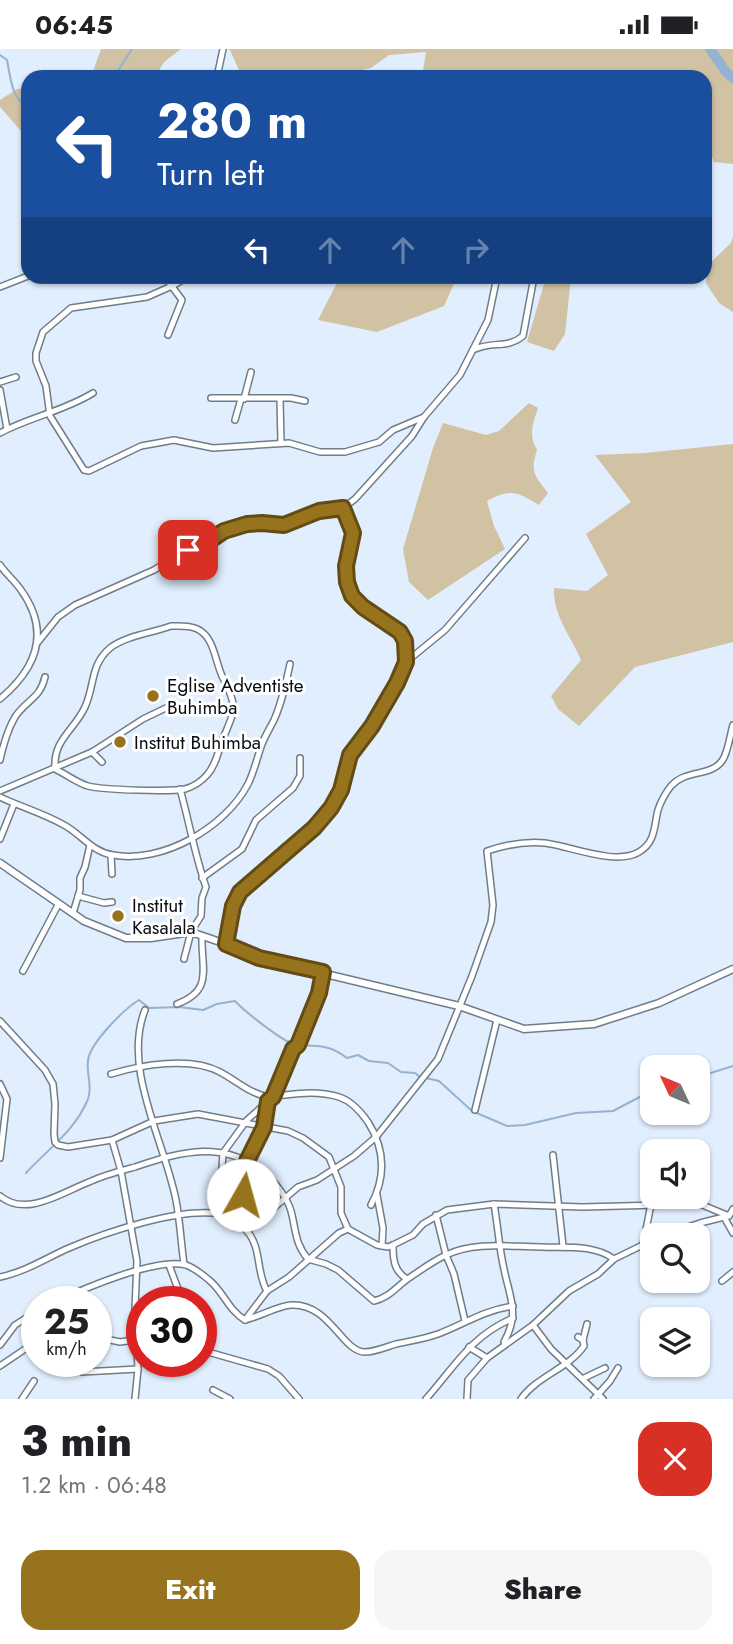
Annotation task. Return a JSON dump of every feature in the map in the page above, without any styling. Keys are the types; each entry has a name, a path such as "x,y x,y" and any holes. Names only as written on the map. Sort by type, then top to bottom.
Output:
{"street":[{"path":"218,70 223,49"},
{"path":"0,287 21,279"},
{"path":"176,284 147,297 71,308 43,332 36,361 46,386 49,412 84,470 89,471 151,443 184,441 213,448 281,443 320,452 345,452 379,442 393,430 424,417"},
{"path":"37,642 58,617 75,605 154,570 177,556 200,547 224,531 262,523 284,525 319,511 343,508 370,483 412,436 424,417 454,383 475,349 488,320 496,284"},
{"path":"475,349 486,345 513,344 523,336 533,284"},
{"path":"168,335 181,300 172,286"},
{"path":"235,420 251,372"},
{"path":"0,382 16,377"},
{"path":"0,390 7,429"},
{"path":"0,433 79,402 93,393"},
{"path":"211,398 305,401"},
{"path":"280,399 281,443"},
{"path":"226,944 233,906 240,892 314,828 331,808 341,790 350,755 372,726 406,662 405,641 400,632 363,607 352,596 347,582 346,566 353,533 343,508"},
{"path":"406,662 445,630 525,538"},
{"path":"0,565 21,589 37,626 37,642 32,661 23,677 0,699"},
{"path":"171,626 189,627 202,632 229,690 235,712 207,775 197,783 180,789 108,790 86,786 55,769 54,756 61,740 85,709 96,662 112,646 171,626"},
{"path":"0,797 65,825 90,845 111,855 133,857 178,847 217,821 247,786 262,742 274,719 290,664"},
{"path":"0,760 15,717 42,689 45,677"},
{"path":"0,791 92,752 143,719 172,705"},
{"path":"247,1231 298,1187 317,1180 354,1156 376,1137 438,1059 491,922 493,905 487,851 504,845 546,843 568,850 618,856 640,852 655,833 658,809 670,787 685,774 706,772 722,761 733,725"},
{"path":"92,752 102,762"},
{"path":"202,878 242,849 256,820 293,788 300,776 300,758"},
{"path":"180,789 206,887 202,898 203,911 191,932 184,959"},
{"path":"0,839 14,804"},
{"path":"72,913 90,845"},
{"path":"111,855 112,874"},
{"path":"0,863 58,905 95,926 126,938 151,938 191,932 259,958 458,1006 524,1029 594,1024 659,1003 733,969"},
{"path":"78,896 104,903 112,902"},
{"path":"23,971 58,905"},
{"path":"177,1004 193,996 204,982 202,936"},
{"path":"242,1198 247,1161 264,1127 271,1099 319,993 323,972"},
{"path":"145,1010 138,1028 142,1090 155,1121 165,1157 178,1215 184,1265"},
{"path":"475,1110 497,1020"},
{"path":"0,1021 15,1034 45,1070 53,1084 56,1143 68,1147 112,1140 155,1121 198,1114 288,1131 303,1138 328,1157 335,1168 341,1187 341,1213 348,1229 382,1246 393,1245 413,1235 436,1215 447,1210 494,1204 560,1207 640,1204"},
{"path":"111,1074 139,1067 186,1063 205,1065 221,1072 249,1091 271,1099 315,1093 339,1097 361,1113 376,1137 382,1162 377,1195 383,1228 382,1246"},
{"path":"0,1084 6,1100 0,1157"},
{"path":"219,1214 223,1153 245,1123 271,1099"},
{"path":"112,1140 121,1171 129,1228 137,1261 136,1286"},
{"path":"0,1196 9,1203 24,1205 50,1199 91,1181 165,1157 194,1150 223,1153 247,1161 265,1174 285,1197 292,1214 297,1243 308,1259 338,1270 374,1301 391,1294 407,1279 446,1255 467,1248 500,1245 563,1246 594,1250 614,1259"},
{"path":"553,1155 563,1246"},
{"path":"371,1205 377,1195"},
{"path":"494,1204 504,1271 513,1306 513,1318 502,1345"},
{"path":"710,1208 729,1216"},
{"path":"733,1209 729,1216 733,1233"},
{"path":"0,1277 23,1270 70,1247 129,1228 200,1212 219,1214 237,1221 247,1231 259,1256 263,1284 267,1291"},
{"path":"436,1215 465,1321"},
{"path":"700,1223 729,1216"},
{"path":"245,1320 267,1291 289,1277 338,1233 348,1229"},
{"path":"393,1245 395,1268 407,1279"},
{"path":"467,1399 468,1380 487,1358 533,1325 569,1291 598,1274 614,1259 640,1246"},
{"path":"89,1286 135,1272 169,1265 184,1265 211,1281 238,1316 245,1320 262,1316 288,1304 303,1305 327,1319 359,1352 424,1339 495,1309 513,1306"},
{"path":"169,1265 177,1286"},
{"path":"722,1281 733,1273"},
{"path":"426,1399 486,1331 513,1318"},
{"path":"0,1345 21,1321"},
{"path":"520,1399 527,1390 566,1364 580,1351 584,1346 581,1338 586,1324"},
{"path":"533,1325 566,1364 601,1396"},
{"path":"470,1347 487,1358"},
{"path":"0,1366 21,1352"},
{"path":"217,1355 268,1369 299,1399"},
{"path":"584,1378 605,1368"},
{"path":"594,1399 601,1396 618,1368"},
{"path":"135,1399 137,1377"},
{"path":"22,1399 34,1381"},
{"path":"213,1390 230,1399"}],"shaded area":[{"path":"101,49 181,49 164,62 159,70 94,70"},
{"path":"227,49 733,49 733,164 714,162 712,157 712,70 423,70 426,52 389,55 371,68 362,70 239,70 230,50"},
{"path":"21,89 21,131 0,107 0,100"},
{"path":"733,236 733,312 719,303 707,284 712,284 712,261 731,243"},
{"path":"336,284 454,284 444,306 377,332 318,320"},
{"path":"544,284 570,284 565,334 554,351 527,342"},
{"path":"529,403 538,408 532,429 537,450 535,473 548,493 539,505 514,493 502,494 487,501 494,526 505,549 428,600 409,582 403,549 443,423 486,435 499,431"},
{"path":"733,444 733,642 635,667 579,726 558,709 551,696 581,660 559,617 554,588 587,591 608,575 586,534 631,502 595,455"}],"waterway":[{"path":"118,70 132,49"},
{"path":"710,49 733,78"},
{"path":"0,55 7,60 11,81 21,103"},
{"path":"26,1173 76,1121 88,1099 88,1061 94,1046 108,1027 139,1000 149,1008 179,1007 203,1010 235,1001 263,1025 289,1042 327,1048 347,1058 358,1055 369,1061 388,1063 401,1072 415,1073 420,1077"},
{"path":"710,1073 733,1066"},
{"path":"426,1078 439,1081 472,1111 507,1126 525,1125 576,1113 613,1111 640,1097"}],"place":[{"name":"Eglise Adventiste Buhimba","path":"153,696"},
{"name":"Institut Buhimba","path":"120,742"},
{"name":"Institut Kasalala","path":"118,916"}],"route":[{"path":"188,550 200,547 214,535 247,524 284,525 319,511 343,508 353,533 352,548 346,566 347,582 352,596 363,607 400,632 405,641 406,662 397,683 372,726 350,755 341,790 331,808 314,828 240,892 228,923 226,944 259,958 323,972 319,993 298,1045 293,1049 273,1097 268,1101 264,1127 247,1161 243,1195"}]}
